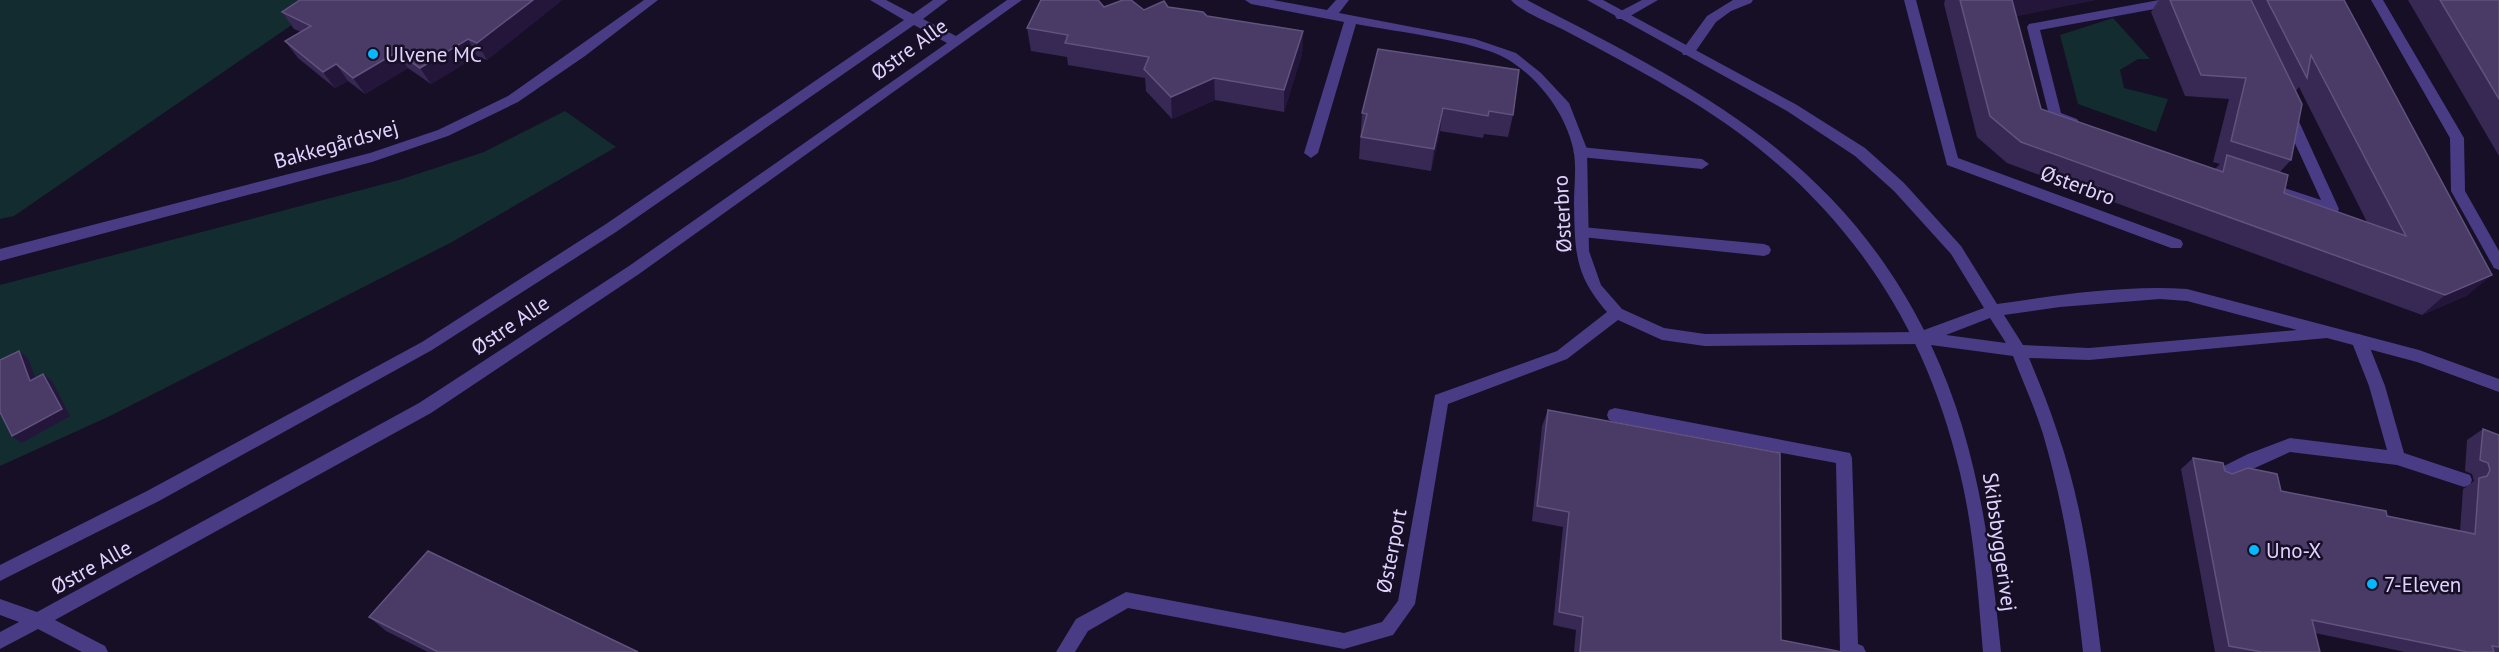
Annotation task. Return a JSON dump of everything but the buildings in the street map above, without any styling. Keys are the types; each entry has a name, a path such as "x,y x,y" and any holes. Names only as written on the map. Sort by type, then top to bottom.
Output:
{"street":[{"name":"Bakkegårdsvej","path":"0,255 362,160 443,133 513,99 652,0"},
{"path":"876,0 956,42"},
{"name":"Østre Alle","path":"0,573 153,496 427,346 611,228 942,0"},
{"name":"Østre Alle","path":"0,641 425,408 634,270 1017,0"},
{"name":"Østerbro","path":"1251,0 1470,42 1511,56 1536,76 1564,106 1580,152 1582,251 1595,288 1617,313 1662,334 1705,340 1921,338 2019,351 2090,354 2334,333"},
{"path":"1331,14 1343,0"},
{"path":"1517,0 1658,75 1720,113 1787,165 1825,201 1871,254 1921,338"},
{"path":"1593,0 1792,108 1860,152 1899,187 1950,243 2019,351 2050,432 2071,510 2084,581 2092,652"},
{"path":"1621,16 1652,0"},
{"path":"1688,52 1711,19 1721,9 1747,0"},
{"name":"Østerbro","path":"1910,0 1952,161 2176,244"},
{"path":"2088,127 2055,116 2033,27 2182,0"},
{"path":"2377,0 2457,138 2458,191 2499,264"},
{"path":"1311,153 1352,18"},
{"path":"2255,183 2332,209 2285,108"},
{"path":"1580,152 1702,164"},
{"path":"1581,232 1764,250"},
{"name":"Østerbro","path":"1921,338 1994,310 2072,300 2169,294 2205,299 2419,356 2499,386"},
{"name":"Østerport","path":"1065,652 1082,625 1126,600 1344,641 1387,629 1406,604 1441,400 1563,356 1617,313"},
{"name":"Skibsbyggerivej","path":"1921,338 1954,421 1968,471 1979,527 1992,652"},
{"path":"2359,340 2377,386 2397,458"},
{"path":"1615,415 1844,458 1849,650 1857,652"},
{"path":"2220,476 2253,459 2290,445 2397,458 2464,480"},
{"path":"0,607 40,621 99,652"}],"green space":[{"path":"0,0 328,0 14,216 0,219"},
{"path":"2113,18 2150,59 2138,59 2120,70 2124,88 2168,99 2156,132 2078,104 2060,35"},
{"path":"565,111 616,147 452,242 110,416 0,466 0,285 399,180 484,152"}],"place":[{"name":"Ulvene MC","path":"373,54"},
{"name":"Uno-X","path":"2254,550"},
{"name":"7-Eleven","path":"2372,584"}]}
